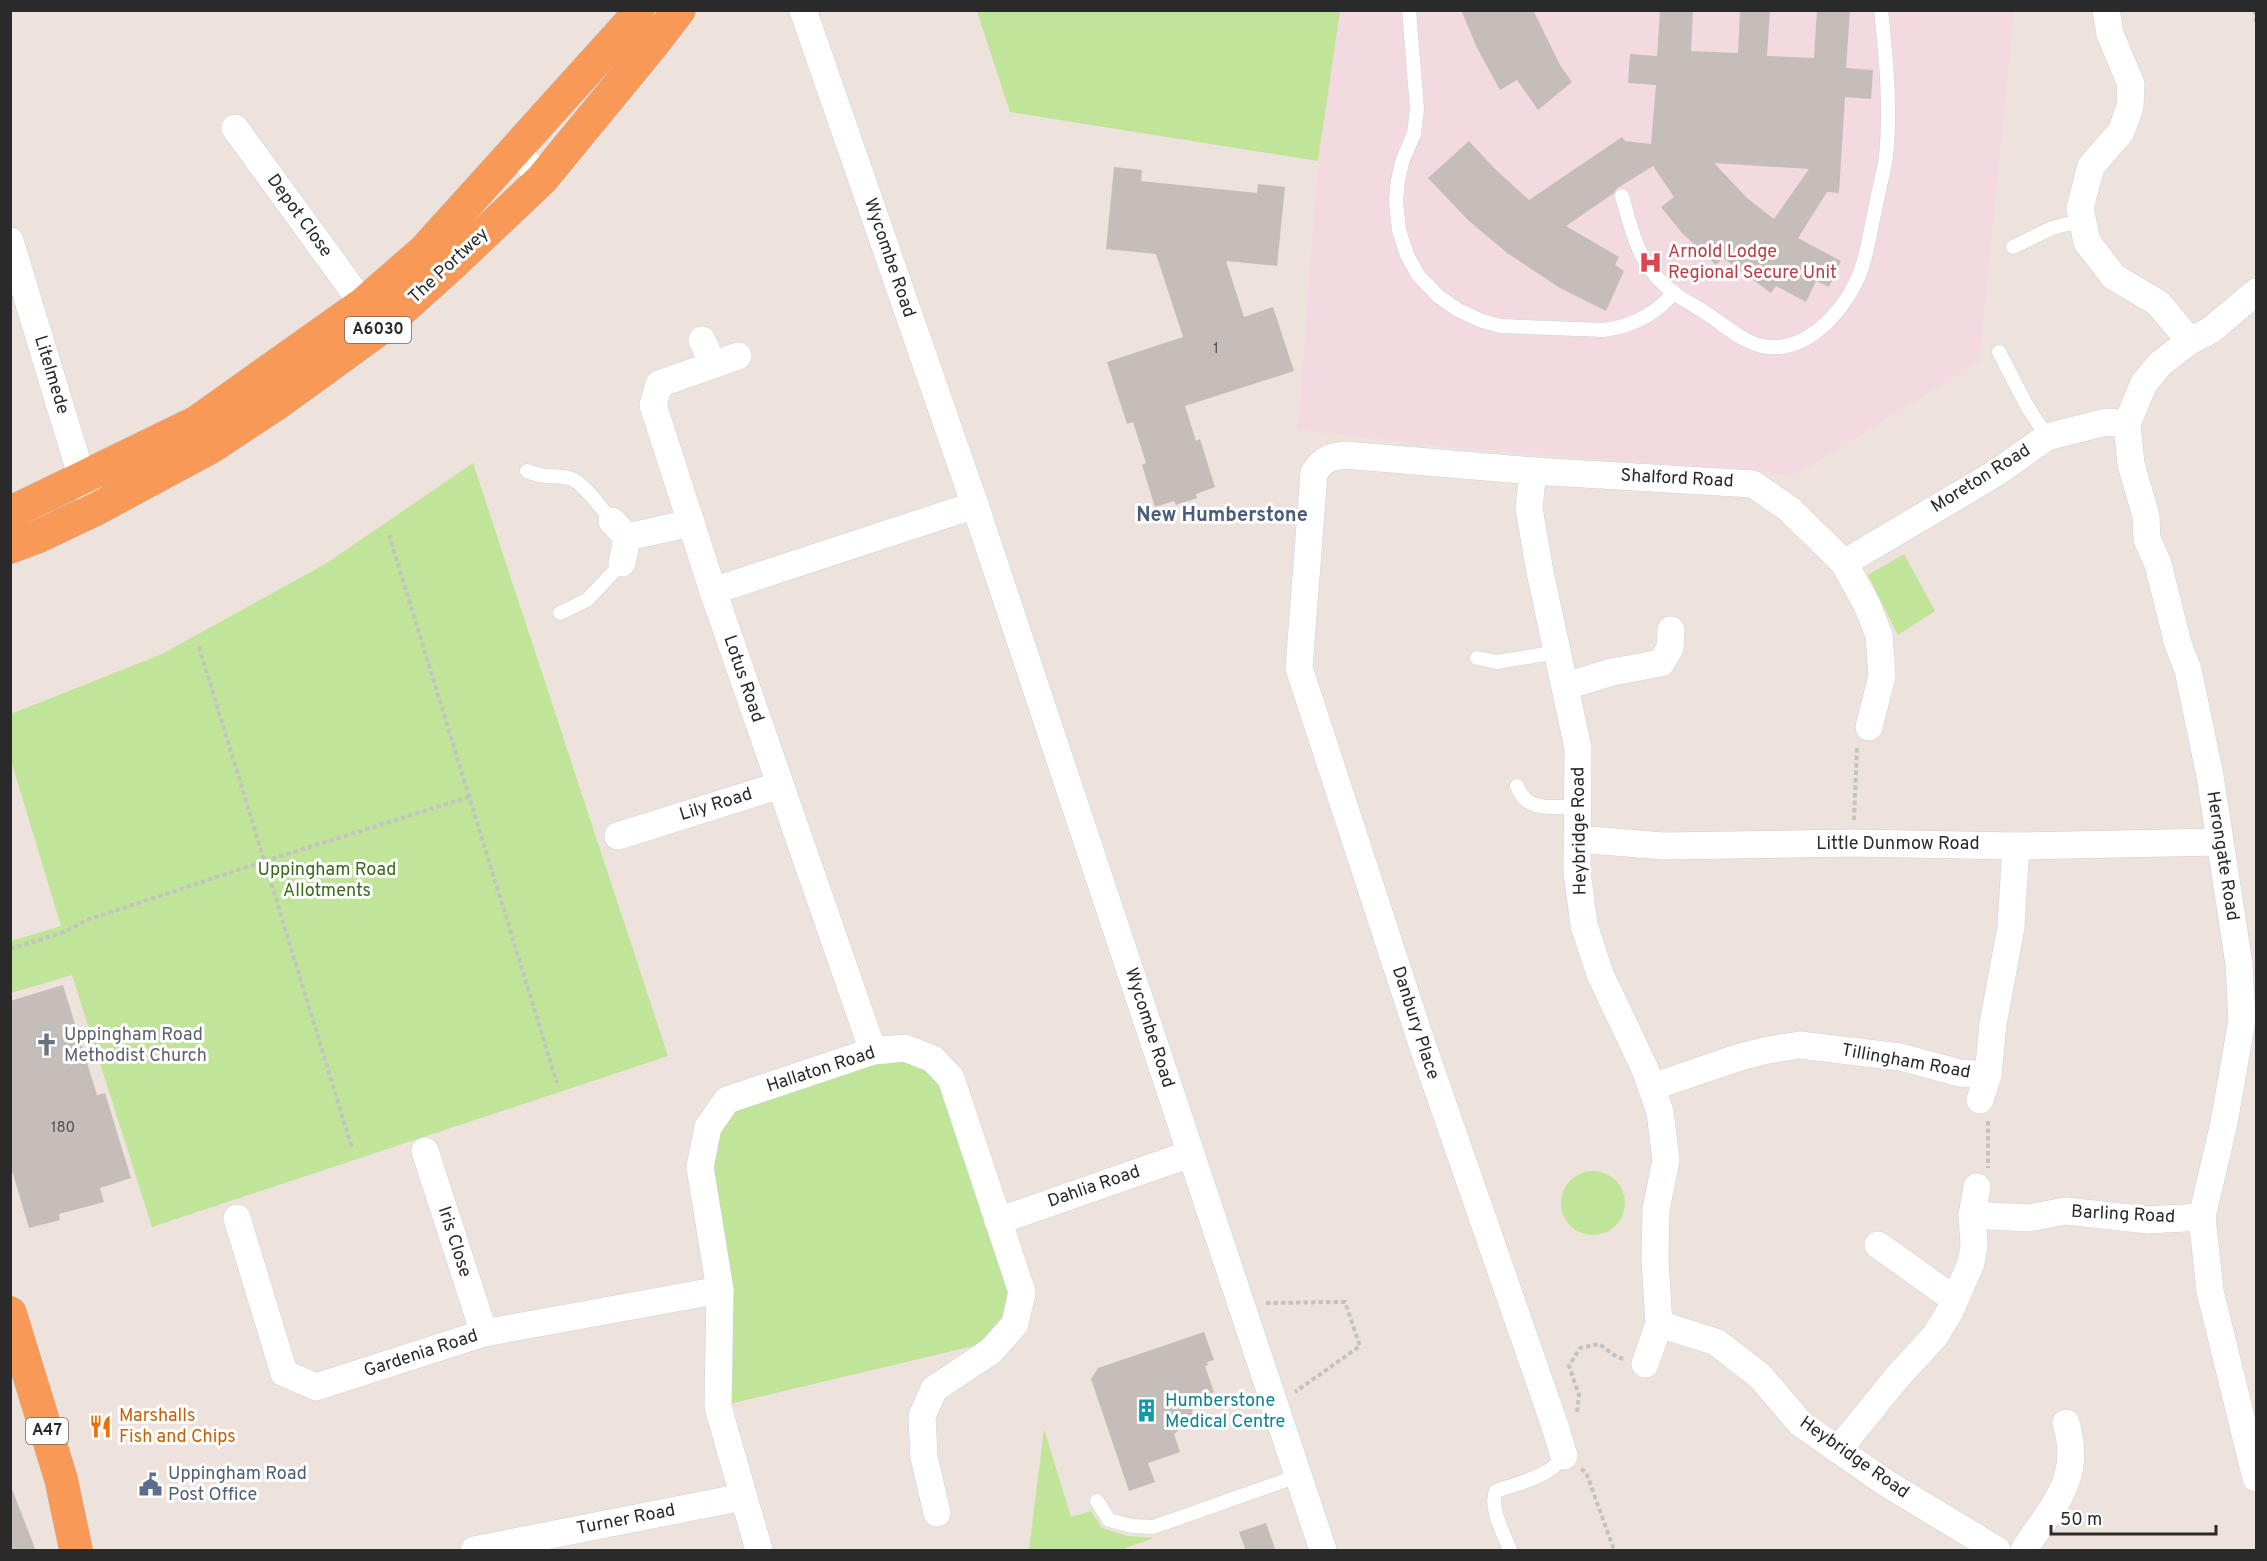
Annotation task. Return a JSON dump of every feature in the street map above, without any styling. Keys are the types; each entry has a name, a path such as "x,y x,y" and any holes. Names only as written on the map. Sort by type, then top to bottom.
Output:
{"highway":[{"name":"The Portwey","path":"10,513 197,422 363,304 424,251 621,32 638,10"},
{"name":"The Portwey","path":"10,547 37,537 96,508 211,447 279,402 381,328 542,179 679,10"},
{"name":"A47","path":"10,1313 61,1479 76,1551"}],"street":[{"path":"2106,10 2110,34 2131,84 2130,107 2121,132 2091,166 2080,208 2087,242 2114,277 2158,303 2190,341"},
{"name":"Wycombe Road","path":"801,16 975,505 1323,1551"},
{"name":"Depot Close","path":"235,128 363,304"},
{"path":"515,148 542,179"},
{"name":"Litelmede","path":"10,241 82,478 96,508"},
{"name":"Herongate Road","path":"2256,292 2211,330 2190,341 2162,363 2144,383 2127,424 2132,464 2146,516 2147,539 2158,564 2178,644 2188,669 2210,776 2239,964 2242,1020 2224,1124 2202,1217 2210,1291 2256,1478"},
{"name":"Lotus Road","path":"738,356 707,352 659,384 653,405 713,591 873,1051"},
{"name":"Moreton Road","path":"1844,563 1996,473 2047,437 2106,422 2127,424"},
{"name":"Shalford Road","path":"1314,473 1321,462 1332,456 1344,455 1533,471 1753,484 1789,509 1844,563 1868,605 1880,635 1882,676 1869,727"},
{"name":"Heybridge Road","path":"1533,471 1529,508 1540,572 1578,748 1577,871 1584,925 1600,974 1645,1068 1660,1112 1666,1160 1656,1210 1655,1259 1659,1324 1646,1364"},
{"name":"Danbury Place","path":"1314,473 1299,668 1423,1047 1565,1423 1564,1456"},
{"path":"713,591 975,505"},
{"path":"622,563 620,529 691,523"},
{"path":"1566,686 1612,672 1661,663 1670,648 1671,630"},
{"name":"Lily Road","path":"618,836 649,814 780,785"},
{"name":"Little Dunmow Road","path":"1577,839 1663,846 1853,843 2016,846 2219,842"},
{"name":"Tillingham Road","path":"1980,1100 1988,1075 1993,1024 2011,927 2016,846"},
{"name":"Tillingham Road","path":"1652,1088 1740,1057 1800,1045 1900,1057 1960,1073 1988,1075"},
{"name":"Hallaton Road","path":"759,1551 718,1407 720,1290 700,1167 708,1127 728,1100 873,1051 905,1048 933,1059 951,1078 1022,1292 1015,1324 991,1351 934,1389 922,1416 924,1457 937,1513"},
{"name":"Iris Close","path":"424,1151 484,1334"},
{"name":"Dahlia Road","path":"998,1221 1190,1154"},
{"path":"1838,1450 1899,1375 1935,1336 1971,1263 1974,1246 1972,1215 1977,1187"},
{"name":"Barling Road","path":"1972,1215 2028,1218 2066,1211 2148,1220 2202,1217"},
{"name":"Gardenia Road","path":"237,1218 284,1373 316,1387 484,1334 720,1290"},
{"path":"1878,1245 1954,1299"},
{"name":"Heybridge Road","path":"1659,1324 1716,1341 1760,1376 1801,1424 1886,1483 1997,1551"},
{"path":"2024,1551 2047,1517 2069,1476 2072,1442 2066,1423"},
{"name":"Turner Road","path":"474,1551 743,1497"}],"lane":[{"path":"1409,10 1417,109 1414,134 1400,169 1396,201 1399,230 1407,255 1418,275 1438,296 1458,310 1482,321 1501,326 1604,330 1620,328 1651,314 1674,292"},
{"path":"1622,196 1638,251 1647,267 1674,292 1704,310 1740,337 1753,343 1768,347 1785,346 1804,339 1839,310 1854,286 1862,267 1886,156 1887,100 1881,10"},
{"path":"2013,247 2052,228 2083,220"},
{"path":"1999,352 2027,406 2047,437"},
{"path":"527,471 539,476 567,478 578,482 620,529"},
{"path":"560,613 587,600 622,563"},
{"path":"1477,658 1497,662 1558,652"},
{"path":"1517,786 1521,797 1531,804 1546,808 1577,806"},
{"path":"1510,1551 1496,1512 1494,1497 1496,1491 1547,1473 1556,1467 1564,1456"},
{"path":"1097,1501 1108,1520 1132,1526 1153,1527 1298,1476"}],"path":[{"path":"2255,10 2256,24"},
{"path":"389,536 557,1083"},
{"path":"199,647 352,1148"},
{"path":"1853,843 1858,728 1869,727"},
{"path":"10,949 64,932 87,920 264,861 469,797"},
{"path":"1977,1187 1988,1187 1988,1106 1980,1100"},
{"path":"1241,1303 1345,1302 1360,1346 1275,1407"},
{"path":"1565,1423 1579,1395 1569,1366 1580,1348 1599,1344 1617,1357 1646,1364"},
{"path":"1564,1456 1586,1472 1614,1551"}],"shaded area":[{"name":"Arnold Lodge Regional Secure Unit","path":"1340,11 2014,11 1979,362 1794,476 1442,446 1298,430 1318,161"}],"green space":[{"path":"977,11 1340,11 1318,161 1010,112"},
{"name":"Uppingham Road Allotments","path":"473,463 668,1056 152,1227 72,975 11,993 11,941 61,926 11,760 11,714 162,654 327,563"},
{"path":"1904,554 1935,611 1898,635 1868,575"},
{"path":"904,1055 946,1082 1015,1292 1008,1319 986,1343 725,1405 707,1167 714,1128 731,1106"},
{"path":"1587,1171 1599,1171 1616,1180 1623,1191 1625,1203 1623,1215 1616,1226 1599,1235 1587,1235 1575,1230 1566,1221 1561,1209 1561,1197 1566,1185 1575,1176"},
{"path":"1044,1429 1071,1517 1091,1511 1102,1528 1128,1536 1154,1538 1120,1550 1029,1550"}],"building":[{"path":"1461,10 1533,10 1560,65 1572,82 1538,110 1517,80 1500,90 1477,48"},
{"path":"1660,10 1693,10 1691,51 1738,53 1740,10 1770,10 1767,56 1814,58 1817,10 1850,10 1846,68 1873,70 1871,99 1845,97 1839,193 1827,192 1798,238 1841,261 1829,287 1816,281 1806,302 1776,286 1771,293 1723,258 1716,265 1682,233 1661,207 1674,197 1653,166 1616,189 1614,193 1566,226 1619,257 1615,265 1624,271 1606,311 1560,288 1507,253 1468,220 1428,178 1469,141 1529,200 1622,137 1625,141 1651,144 1656,85 1628,83 1630,54 1657,56","holes":["1714,163 1809,169 1774,219 1747,198"]},
{"path":"1114,167 1142,170 1141,181 1257,193 1258,184 1285,187 1277,266 1226,261 1244,317 1273,307 1294,371 1185,406 1196,441 1200,439 1215,487 1196,494 1197,498 1176,505 1174,501 1155,507 1142,465 1146,463 1133,422 1127,424 1107,362 1183,337 1156,254 1106,249"},
{"path":"63,985 97,1095 105,1093 131,1178 100,1188 104,1202 59,1214 60,1220 29,1228 10,1164 10,1001"},
{"name":"Humberstone Medical Centre","path":"1204,1332 1214,1360 1207,1362 1208,1365 1205,1366 1214,1392 1193,1400 1190,1421 1174,1434 1180,1452 1148,1463 1155,1482 1129,1491 1091,1379 1098,1368"},
{"path":"10,1489 12,1489 36,1551 10,1551"},
{"path":"1266,1523 1276,1551 1246,1551 1239,1532"}],"place":[{"name":"Arnold Lodge Regional Secure Unit","path":"1650,262"},
{"name":"Uppingham Road Methodist Church","path":"46,1045"},
{"name":"Humberstone Medical Centre","path":"1147,1411"},
{"name":"Marshalls Fish and Chips","path":"101,1426"},
{"name":"Uppingham Road Post Office","path":"150,1484"}],"district":[{"name":"New Humberstone","path":"1222,516"}]}
